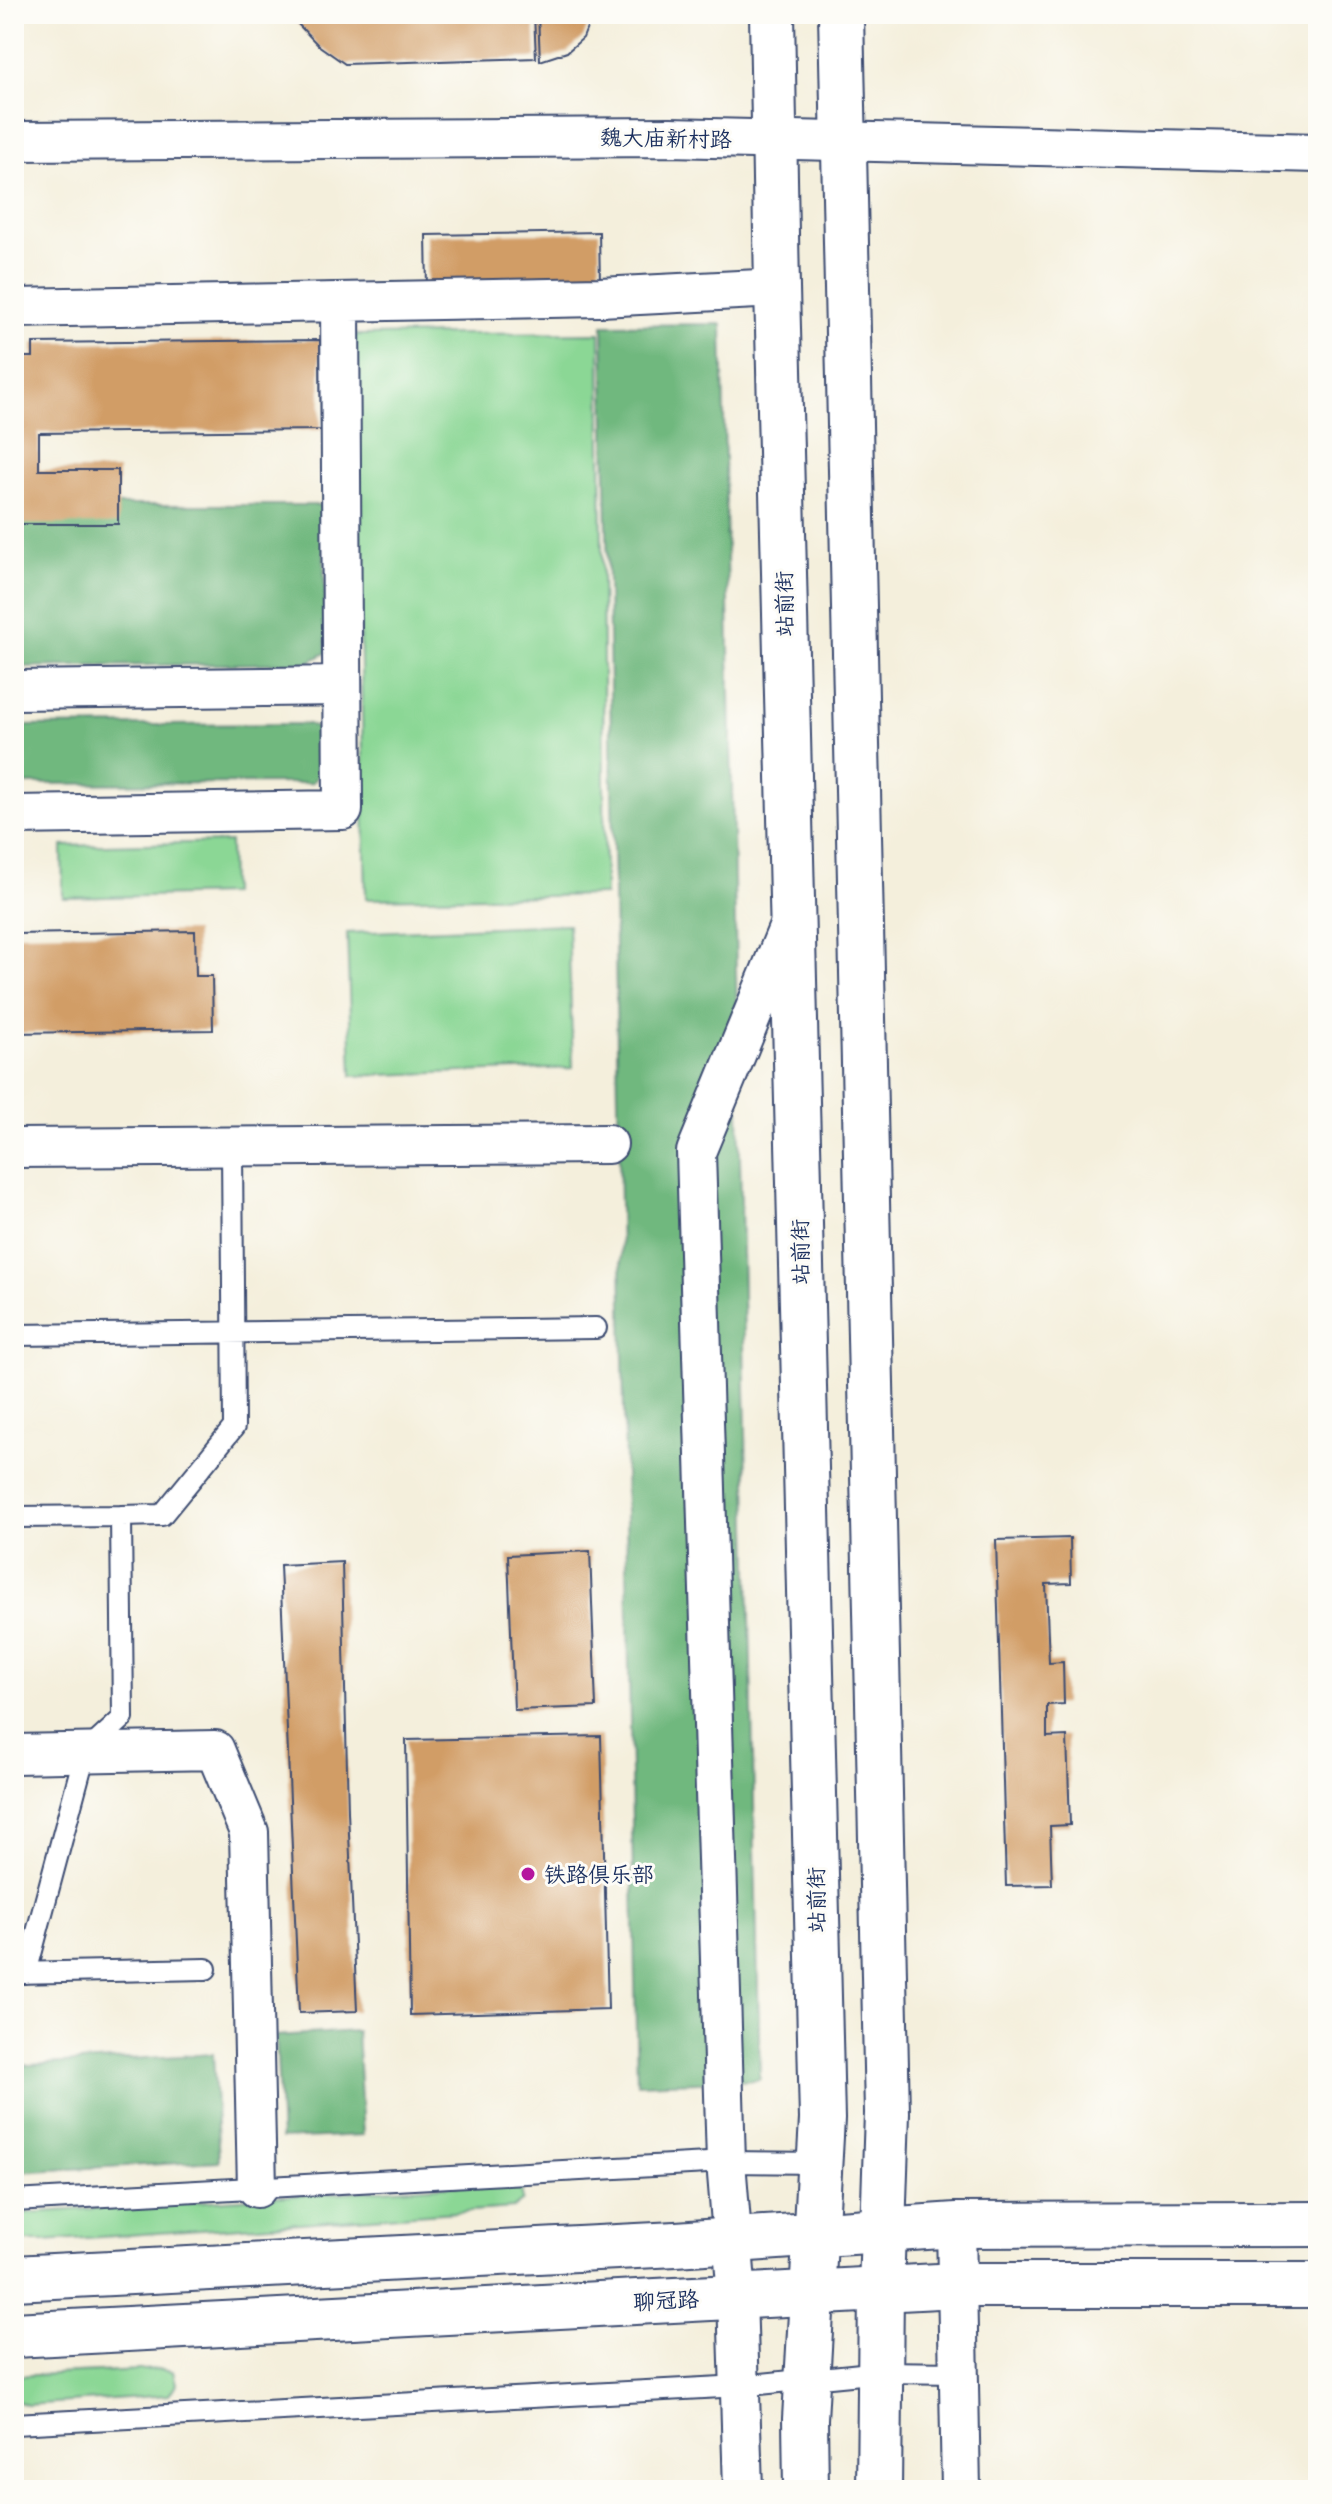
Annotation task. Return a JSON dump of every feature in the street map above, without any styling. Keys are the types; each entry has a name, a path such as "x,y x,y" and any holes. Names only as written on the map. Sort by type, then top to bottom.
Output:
{"main road":[{"name":"站前街","path":"772,14 822,2119 810,2292 805,2419 806,2490"},
{"path":"841,14 886,2081 879,2490"},
{"path":"14,2278 733,2240 956,2225 1318,2224"},
{"name":"聊冠路","path":"14,2335 957,2285 1318,2285"}],"street":[{"name":"魏大庙新村路","path":"14,141 670,137 1318,153"},
{"path":"14,308 600,297 777,288"},
{"path":"14,815 343,810 340,302"},
{"path":"14,690 342,686"},
{"path":"743,2490 737,2296 726,2162 696,1152 792,918"},
{"path":"14,1148 608,1144"},
{"path":"14,1754 215,1750 249,1832 257,2188"},
{"path":"956,2225 961,2490"}],"lane":[{"path":"14,1517 162,1515 234,1427 232,1146"},
{"path":"14,1335 596,1328"},
{"path":"121,1516 123,1718 85,1753 20,1973 206,1969"},
{"path":"14,2201 726,2162 819,2163"},
{"path":"14,2424 741,2386 881,2372 959,2373"}],"green space":[{"path":"722,324 760,2080 637,2084 603,325"},
{"path":"600,333 605,895 366,899 354,335"},
{"path":"14,505 323,505 326,653 307,663 14,667"},
{"path":"309,724 324,733 322,770 312,783 14,784 14,726"},
{"path":"230,842 231,894 63,898 62,846"},
{"path":"568,924 573,1068 352,1076 347,933"},
{"path":"357,2031 363,2135 281,2139 276,2036"},
{"path":"213,2054 219,2161 14,2172 14,2066"},
{"path":"504,2182 520,2184 523,2200 513,2208 43,2241 24,2241 14,2228 25,2213"},
{"path":"173,2371 176,2384 169,2395 27,2405 14,2400 14,2376"}],"building":[{"path":"293,14 534,14 536,58 345,64 318,45 295,21"},
{"path":"538,14 590,14 590,20 583,38 567,52 540,61"},
{"path":"599,232 600,284 427,288 426,235"},
{"path":"320,340 321,430 39,433 39,470 118,470 118,524 14,524 14,357 33,357 33,343"},
{"path":"195,931 196,976 212,976 213,1030 14,1033 14,934"},
{"path":"1070,1538 1071,1583 1046,1584 1049,1663 1063,1662 1064,1704 1047,1705 1047,1737 1067,1736 1070,1825 1050,1826 1052,1885 1006,1886 996,1540"},
{"path":"590,1551 596,1707 514,1710 508,1555"},
{"path":"342,1562 357,2011 299,2013 280,1565"},
{"name":"铁路俱乐部","path":"601,1736 608,2009 410,2015 406,1740"}],"place":[{"name":"铁路俱乐部","path":"528,1874"}]}
